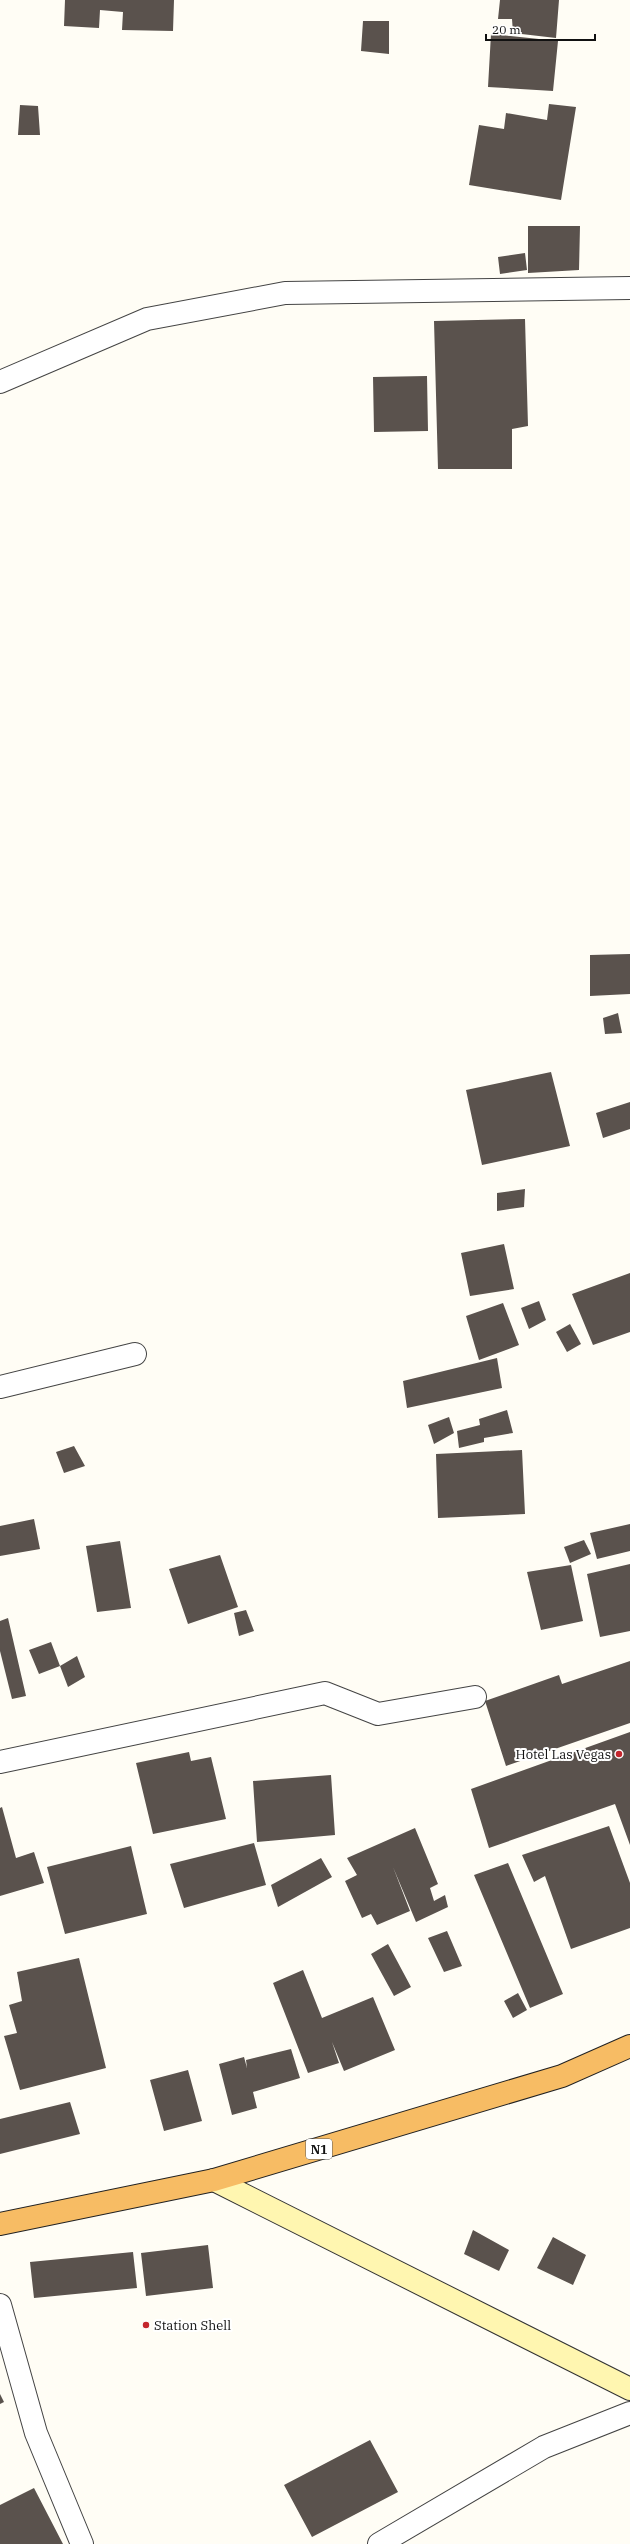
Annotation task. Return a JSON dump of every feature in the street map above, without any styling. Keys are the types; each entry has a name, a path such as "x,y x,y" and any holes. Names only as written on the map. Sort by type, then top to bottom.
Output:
{"highway":[{"name":"N1","path":"0,2224 214,2180 562,2076 630,2046"}],"main road":[{"path":"214,2180 630,2389"}],"street":[{"path":"0,382 147,319 285,293 630,288"},
{"path":"0,1388 135,1354"},
{"path":"0,1762 325,1693 378,1714 475,1697"},
{"path":"0,2304 36,2433 82,2544"},
{"path":"379,2544 544,2447 630,2413"}],"building":[{"path":"65,0 174,0 173,31 122,30 123,12 100,10 99,28 64,26"},
{"path":"500,0 559,0 556,38 513,33 512,19 498,19"},
{"path":"363,21 389,21 389,54 361,51"},
{"path":"491,34 558,41 553,91 488,87"},
{"path":"549,104 576,107 561,200 469,185 479,125 504,129 506,113 547,120"},
{"path":"20,105 38,106 40,135 18,135"},
{"path":"528,226 580,226 579,270 528,273"},
{"path":"525,253 527,270 500,274 498,257"},
{"path":"525,319 528,426 512,429 512,469 438,469 434,321"},
{"path":"427,376 428,431 374,432 373,377"},
{"path":"630,954 630,994 590,996 590,955"},
{"path":"618,1013 622,1033 605,1034 603,1018"},
{"path":"551,1072 570,1146 482,1165 466,1090"},
{"path":"630,1102 630,1129 603,1138 596,1113"},
{"path":"525,1189 524,1207 497,1211 497,1193"},
{"path":"504,1244 514,1289 470,1296 461,1253"},
{"path":"630,1273 630,1332 593,1345 572,1294"},
{"path":"539,1301 546,1320 529,1329 521,1308"},
{"path":"503,1303 519,1345 479,1360 466,1316"},
{"path":"570,1324 581,1344 567,1352 556,1332"},
{"path":"497,1358 502,1388 407,1408 403,1381"},
{"path":"507,1410 513,1433 484,1438 484,1442 459,1448 457,1431 480,1425 479,1419"},
{"path":"449,1417 454,1433 434,1444 428,1425"},
{"path":"74,1446 85,1466 64,1473 56,1452"},
{"path":"522,1450 525,1514 438,1518 436,1454"},
{"path":"34,1519 40,1549 0,1556 0,1526"},
{"path":"630,1524 630,1551 597,1559 590,1533"},
{"path":"584,1540 591,1554 570,1563 564,1547"},
{"path":"120,1541 131,1608 97,1612 86,1546"},
{"path":"220,1555 238,1607 188,1624 169,1569"},
{"path":"630,1564 630,1631 600,1637 587,1574"},
{"path":"571,1565 583,1621 541,1630 527,1572"},
{"path":"246,1610 254,1631 239,1636 234,1613"},
{"path":"8,1618 26,1696 12,1699 0,1651 0,1621"},
{"path":"51,1642 60,1666 39,1674 29,1650"},
{"path":"77,1656 85,1677 68,1687 60,1666"},
{"path":"630,1661 630,1723 506,1766 485,1701 559,1675 562,1684"},
{"path":"630,1732 630,1845 615,1804 489,1848 471,1789"},
{"path":"189,1752 191,1761 211,1757 226,1819 153,1834 136,1763"},
{"path":"331,1775 335,1835 257,1842 253,1781"},
{"path":"2,1807 16,1858 34,1852 44,1883 0,1896 0,1808"},
{"path":"609,1826 630,1883 630,1928 571,1949 545,1876 534,1882 522,1855"},
{"path":"415,1828 438,1884 430,1888 434,1901 445,1895 448,1907 416,1922 393,1867 410,1911 377,1925 371,1914 362,1918 345,1881 357,1875 347,1858"},
{"path":"254,1843 266,1885 184,1908 170,1864"},
{"path":"131,1846 147,1914 65,1934 47,1867"},
{"path":"321,1858 332,1877 278,1907 271,1885"},
{"path":"508,1863 563,1994 530,2008 474,1875"},
{"path":"447,1931 462,1966 444,1972 428,1938"},
{"path":"388,1944 411,1987 394,1996 371,1954"},
{"path":"79,1958 106,2068 20,2090 4,2036 17,2033 9,2005 22,2001 17,1972"},
{"path":"303,1970 322,2018 373,1997 395,2050 344,2071 332,2042 339,2063 308,2073 273,1983"},
{"path":"518,1993 527,2010 513,2018 504,2001"},
{"path":"291,2049 300,2078 253,2092 257,2108 232,2115 219,2064 244,2057 247,2068 246,2060"},
{"path":"188,2070 202,2121 164,2131 150,2080"},
{"path":"70,2102 80,2134 0,2154 0,2119"},
{"path":"473,2230 509,2250 499,2271 464,2254"},
{"path":"553,2237 586,2255 573,2285 537,2268"},
{"path":"208,2245 213,2288 146,2296 141,2253"},
{"path":"133,2252 137,2288 34,2298 30,2262"},
{"path":"0,2394 4,2402 0,2404"},
{"path":"370,2440 398,2492 312,2537 284,2485"},
{"path":"34,2488 63,2544 0,2544 0,2505"}],"place":[{"name":"Hotel Las Vegas","path":"619,1754"},
{"name":"Station Shell","path":"146,2325"}]}
